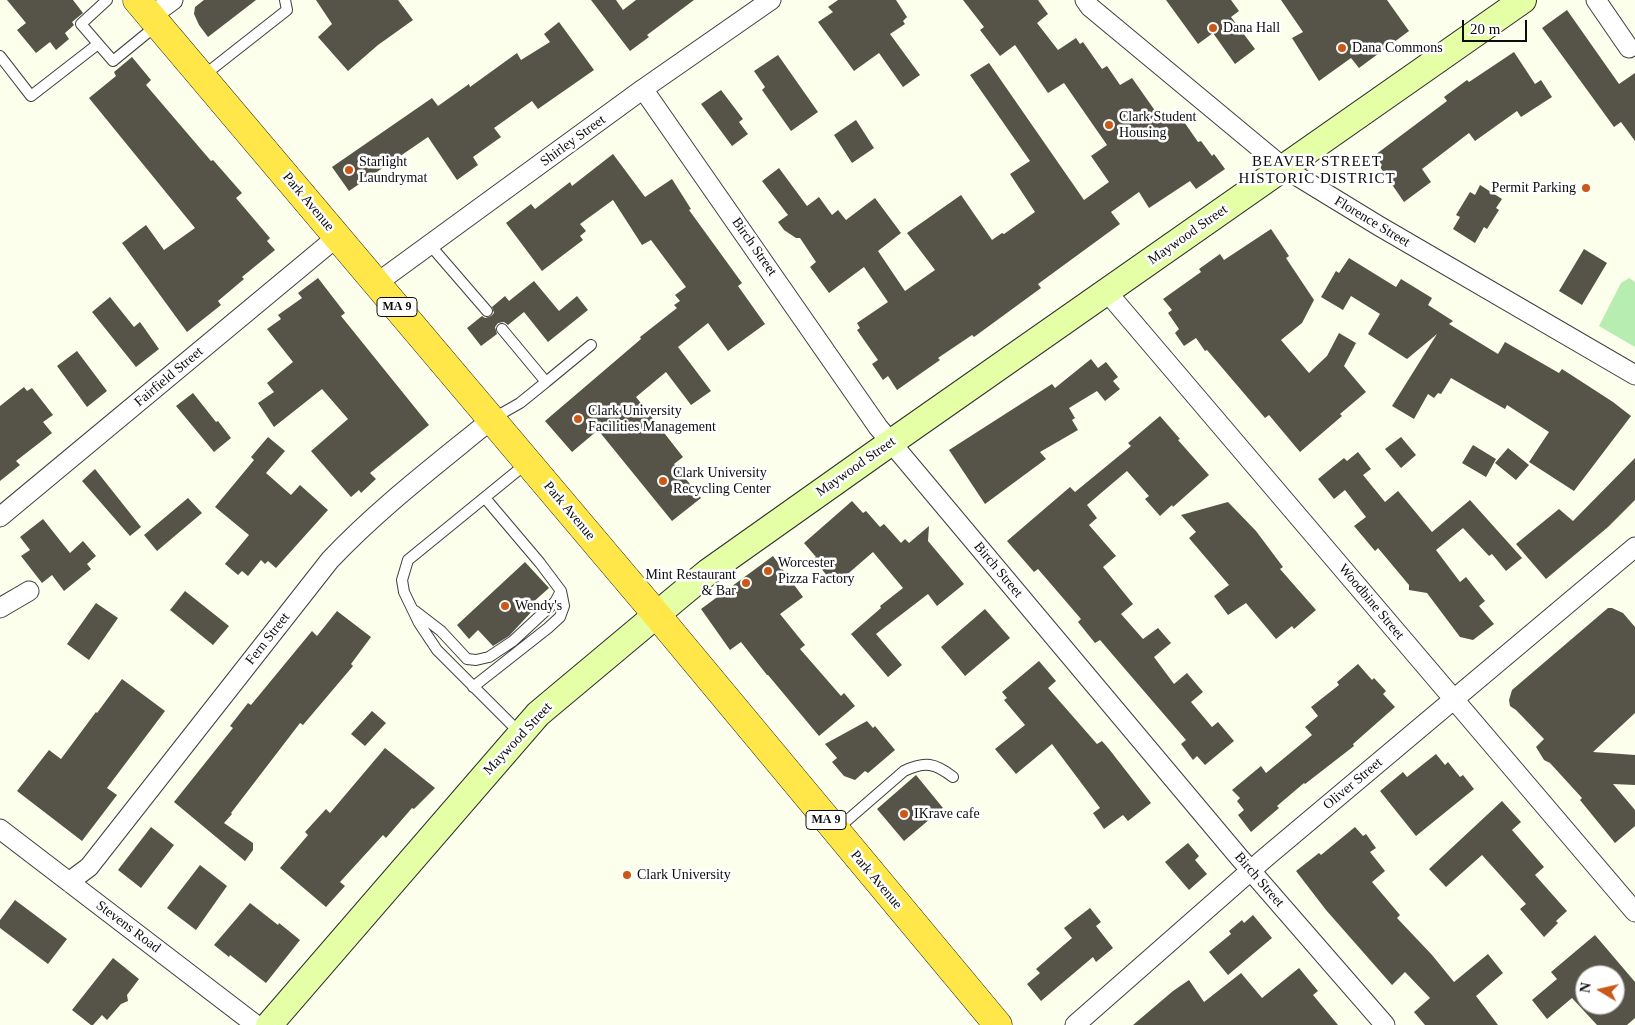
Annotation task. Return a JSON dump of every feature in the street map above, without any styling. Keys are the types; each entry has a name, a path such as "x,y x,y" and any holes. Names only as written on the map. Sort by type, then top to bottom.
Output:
{"highway":[{"name":"Park Avenue","path":"149,14 656,614 998,1025"}],"street":[{"path":"149,14 173,0"},
{"name":"Shirley Street","path":"377,283 644,89 771,0"},
{"name":"Florence Street","path":"1084,0 1090,7 1284,168 1379,226 1635,375"},
{"name":"Maywood Street","path":"270,1025 538,714 656,614 708,572 1523,0"},
{"path":"1596,0 1628,48"},
{"name":"Birch Street","path":"644,89 878,427 1251,871 1385,1025"},
{"name":"Fairfield Street","path":"0,517 338,237"},
{"name":"Woodbine Street","path":"1107,292 1635,912"},
{"name":"Fern Street","path":"69,882 89,867 330,560 381,510 492,419"},
{"name":"Oliver Street","path":"1075,1025 1251,871 1635,547"},
{"path":"0,608 29,591"},
{"name":"Stevens Road","path":"0,829 256,1025"}],"lane":[{"path":"107,0 81,24 113,61 149,14"},
{"path":"202,77 288,10 285,0"},
{"path":"0,56 31,96 98,44"},
{"path":"430,246 487,311"},
{"path":"502,329 546,382"},
{"path":"492,419 520,404 591,344"},
{"path":"521,734 437,650 412,609 404,592 402,580 408,560 528,462"},
{"path":"473,687 560,617 564,606 561,592 540,562 485,498"},
{"path":"412,609 441,631 467,659 476,660 489,658 513,641 555,602 561,592"},
{"path":"836,831 904,771 917,765 930,765 942,769 953,777"}],"green space":[{"path":"1629,278 1635,282 1635,347 1599,326 1621,283"}],"building":[{"path":"7,0 73,0 83,13 72,22 74,25 65,33 69,39 56,50 50,42 36,53 17,30 26,23"},
{"path":"204,0 256,0 208,37 194,14 195,7"},
{"path":"316,0 398,0 413,20 378,45 348,71 318,37 332,24"},
{"path":"591,0 616,0 623,10 636,0 694,0 647,35 649,37 630,51"},
{"path":"838,0 896,0 907,17 903,21 905,24 890,34 920,75 903,87 879,53 854,71 818,22 833,12 828,7"},
{"path":"963,0 1038,0 1048,14 1037,23 1058,50 1076,38 1080,44 1083,42 1102,69 1107,66 1120,85 1132,78 1163,122 1170,118 1173,121 1180,116 1198,142 1201,141 1212,156 1214,154 1225,169 1196,189 1190,181 1149,208 1139,192 1111,212 1120,224 1038,284 1041,288 974,337 972,335 938,358 940,360 897,390 888,376 883,380 872,364 878,360 857,330 860,328 857,323 888,302 864,267 829,293 810,267 816,262 800,238 796,238 784,230 778,222 788,215 762,181 779,168 807,206 819,197 832,215 838,210 846,220 875,198 901,233 878,251 905,291 935,270 907,233 961,195 992,240 1002,233 1004,234 1035,212 1010,174 1030,161 970,75 989,63 1084,200 1109,182 1091,156 1107,145 1064,83 1048,93 1015,45 1000,56 980,30 984,27"},
{"name":"Dana Hall","path":"1166,0 1231,0 1239,11 1231,17 1255,49 1235,64 1213,33 1198,44"},
{"name":"Dana Commons","path":"1281,0 1387,0 1409,31 1359,68 1351,58 1319,81 1292,38 1303,32"},
{"path":"1567,10 1619,84 1635,73 1635,141 1621,122 1614,127 1542,28"},
{"path":"559,22 594,70 538,109 532,101 494,128 501,137 473,157 478,165 457,180 428,137 349,191 332,167 432,98 438,106 469,84 470,87 517,53 521,60 550,42 544,34"},
{"path":"1514,52 1535,84 1541,80 1552,97 1521,117 1517,111 1475,141 1469,133 1422,169 1431,182 1404,202 1380,167 1382,165 1375,155 1447,101 1444,97 1467,80 1469,82"},
{"path":"778,55 818,112 791,131 762,90 765,87 754,71"},
{"path":"132,57 151,80 146,85 211,161 213,160 242,193 236,198 270,238 267,241 275,250 242,277 244,279 218,301 221,305 187,332 122,243 146,225 164,250 195,228 89,98 116,76 114,72"},
{"path":"721,90 743,119 739,122 748,134 732,146 701,104"},
{"path":"856,120 874,148 852,163 834,135"},
{"path":"613,154 645,197 672,179 691,209 689,210 742,283 738,286 765,324 728,351 708,323 678,347 711,391 691,405 666,372 636,397 683,457 674,464 701,498 672,521 598,430 572,452 545,421 641,339 640,337 677,308 674,305 680,301 675,295 686,287 651,240 642,245 613,200 580,224 586,231 580,236 583,240 542,271 506,223 531,204 535,209 570,182 572,186"},
{"path":"1480,185 1502,199 1496,208 1499,210 1487,229 1484,227 1475,243 1453,229 1460,217 1456,215 1470,192 1475,195"},
{"path":"1271,229 1289,256 1286,258 1314,300 1302,323 1281,340 1309,373 1327,356 1339,333 1356,343 1344,366 1366,392 1340,414 1342,416 1300,452 1269,415 1265,418 1207,350 1205,351 1196,338 1184,346 1175,333 1179,329 1168,313 1172,310 1163,299 1201,272 1199,269 1220,254 1224,260"},
{"path":"1584,249 1607,263 1582,305 1559,291"},
{"path":"1349,258 1396,287 1401,279 1432,298 1428,305 1453,321 1449,324 1498,354 1505,342 1559,373 1562,369 1631,416 1574,491 1529,462 1549,432 1507,405 1505,409 1451,378 1441,394 1438,393 1434,398 1428,394 1414,419 1392,406 1437,334 1407,359 1368,334 1380,314 1351,296 1343,310 1321,297 1336,271 1339,273"},
{"path":"318,278 345,313 341,316 429,425 370,473 376,479 361,493 359,490 351,497 311,451 348,419 322,389 274,427 258,403 274,392 267,383 293,362 267,329 281,319 278,315 302,298 298,293"},
{"path":"534,281 559,311 577,296 588,310 548,342 524,312 508,325 504,322 498,323 495,327 497,334 481,346 467,328 482,316 485,318 491,316 494,313 492,307 505,296 509,301"},
{"path":"110,297 134,327 140,322 159,349 136,367 92,312"},
{"path":"77,351 107,391 87,407 57,366"},
{"path":"1091,359 1098,368 1106,362 1118,377 1113,381 1120,389 1105,401 1097,391 1069,408 1075,418 1072,420 1078,430 1040,452 1046,459 985,504 949,450 1052,384 1055,388"},
{"path":"24,387 27,391 32,388 53,415 43,422 52,433 16,461 20,465 0,481 0,406"},
{"path":"193,393 231,438 214,452 176,406"},
{"path":"1160,416 1209,475 1160,516 1145,499 1149,496 1127,471 1087,505 1097,518 1089,525 1116,556 1103,567 1133,604 1121,614 1143,639 1158,628 1171,643 1154,657 1174,684 1187,673 1203,692 1191,702 1212,727 1218,722 1234,741 1205,765 1197,756 1193,760 1181,744 1186,740 1100,640 1095,643 1078,622 1081,619 1038,569 1034,572 1007,541 1070,487 1075,492 1131,446 1128,443"},
{"path":"268,437 285,451 266,473 291,495 300,485 328,510 276,568 268,561 265,564 261,560 248,576 242,571 238,575 225,564 249,535 215,507 254,460 251,457"},
{"path":"1401,437 1416,455 1401,468 1385,449"},
{"path":"1473,445 1496,459 1486,477 1462,463"},
{"path":"1508,448 1529,465 1516,480 1495,463"},
{"path":"1358,452 1371,469 1363,475 1385,502 1398,491 1432,532 1470,500 1522,558 1506,571 1492,554 1489,556 1463,528 1436,550 1460,582 1466,577 1485,601 1479,606 1494,624 1473,640 1460,637 1427,593 1409,590 1409,585 1378,548 1375,551 1354,526 1366,517 1345,490 1334,499 1318,479 1344,458 1347,461"},
{"path":"1635,458 1635,500 1608,527 1546,579 1516,544 1559,509 1573,521"},
{"path":"95,469 141,527 130,536 82,481"},
{"path":"188,498 202,513 157,551 144,535"},
{"path":"852,501 863,513 866,511 880,527 884,524 901,543 905,539 909,543 929,526 928,541 964,584 937,606 928,594 876,634 902,665 888,677 851,634 881,608 880,606 903,588 873,552 835,585 813,559 816,557 804,543"},
{"path":"1228,502 1256,531 1283,567 1280,569 1316,610 1294,629 1292,626 1276,639 1246,603 1228,615 1214,596 1229,585 1189,538 1196,532 1181,515"},
{"path":"43,519 70,553 83,541 96,556 87,564 91,569 64,591 52,575 42,583 21,556 30,550 20,537"},
{"path":"773,556 803,597 780,614 805,645 800,649 841,696 844,693 855,706 819,736 741,642 730,650 701,609"},
{"name":"Wendy's","path":"525,562 549,588 531,604 535,608 509,636 493,646 478,630 469,639 457,625"},
{"path":"185,591 229,626 213,645 170,610"},
{"path":"96,603 118,618 89,660 67,644"},
{"path":"1608,608 1623,613 1635,627 1635,713 1593,752 1635,755 1635,785 1613,784 1635,810 1635,826 1615,843 1580,800 1582,798 1550,763 1544,760 1536,747 1544,739 1510,706 1509,700 1512,690"},
{"path":"985,609 1010,638 965,676 941,647"},
{"path":"337,611 371,637 351,664 353,666 303,725 300,723 224,823 253,843 253,850 245,861 174,802 233,728 230,726 248,703 251,705 312,631 317,636"},
{"path":"1039,661 1056,681 1048,688 1097,744 1102,741 1151,803 1128,821 1123,815 1104,829 1093,813 1100,808 1052,744 1016,774 995,749 1025,725 1004,700 1007,698 1002,692"},
{"path":"1358,664 1372,680 1374,678 1386,691 1383,694 1395,707 1353,744 1354,746 1304,783 1277,806 1279,808 1251,832 1238,815 1244,810 1237,801 1240,798 1232,790 1261,766 1266,773 1312,735 1305,727 1318,716 1311,707 1339,685 1337,682"},
{"path":"122,679 165,711 107,788 117,795 82,841 17,791 49,750 61,759"},
{"path":"372,711 386,723 365,746 351,734"},
{"path":"867,721 873,728 875,726 895,750 868,773 865,771 855,780 844,776 832,762 837,758 825,744"},
{"path":"385,748 435,788 414,809 412,808 386,838 383,835 340,882 345,886 326,907 280,868 308,835 305,832 326,809 330,813"},
{"path":"1436,754 1445,765 1448,762 1460,777 1463,775 1474,789 1416,836 1380,791 1403,772 1407,777"},
{"path":"916,775 943,808 904,841 877,809"},
{"path":"1502,801 1521,822 1512,830 1544,867 1535,875 1567,911 1556,921 1558,923 1544,937 1520,909 1526,904 1482,855 1446,887 1429,869"},
{"path":"151,827 174,845 141,888 118,870"},
{"path":"1355,827 1363,836 1366,834 1376,848 1370,852 1385,871 1372,882 1400,915 1397,918 1432,955 1454,982 1488,954 1503,973 1476,996 1498,1025 1425,1025 1414,1012 1430,998 1405,972 1392,985 1326,910 1296,871 1319,853 1321,855"},
{"path":"1188,843 1199,856 1195,860 1207,874 1189,890 1165,862"},
{"path":"200,865 227,886 196,930 167,908"},
{"path":"15,900 67,939 48,964 0,928 0,920"},
{"path":"250,903 300,940 266,983 214,945"},
{"path":"1090,908 1101,922 1096,926 1113,948 1096,962 1093,957 1041,1001 1027,984 1040,973 1036,969 1072,938 1064,928"},
{"path":"1253,915 1272,938 1228,975 1209,952 1231,934 1229,931 1242,920 1244,923"},
{"path":"1595,935 1621,965 1575,965 1575,1001 1572,998 1547,1019 1532,1000 1557,979 1551,972"},
{"path":"113,958 139,979 127,995 128,1001 121,1004 107,1020 102,1015 91,1025 72,1010"},
{"path":"1299,968 1318,991 1313,995 1338,1025 1133,1025 1189,980 1204,1002 1241,973 1262,998"},
{"path":"1625,970 1635,982 1635,1018 1627,1025 1597,1025 1588,1015 1625,1015"}],"place":[{"name":"Dana Hall","path":"1213,28"},
{"name":"Dana Commons","path":"1342,48"},
{"name":"Clark Student Housing","path":"1109,125"},
{"name":"Starlight Laundrymat","path":"349,170"},
{"name":"Permit Parking","path":"1586,188"},
{"name":"Clark University Facilities Management","path":"578,419"},
{"name":"Clark University Recycling Center","path":"663,481"},
{"name":"Worcester Pizza Factory","path":"768,571"},
{"name":"Mint Restaurant & Bar","path":"746,583"},
{"name":"Wendy's","path":"505,606"},
{"name":"IKrave cafe","path":"904,814"},
{"name":"Clark University","path":"627,875"}],"district":[{"name":"BEAVER STREET HISTORIC DISTRICT","path":"1317,170"}]}
